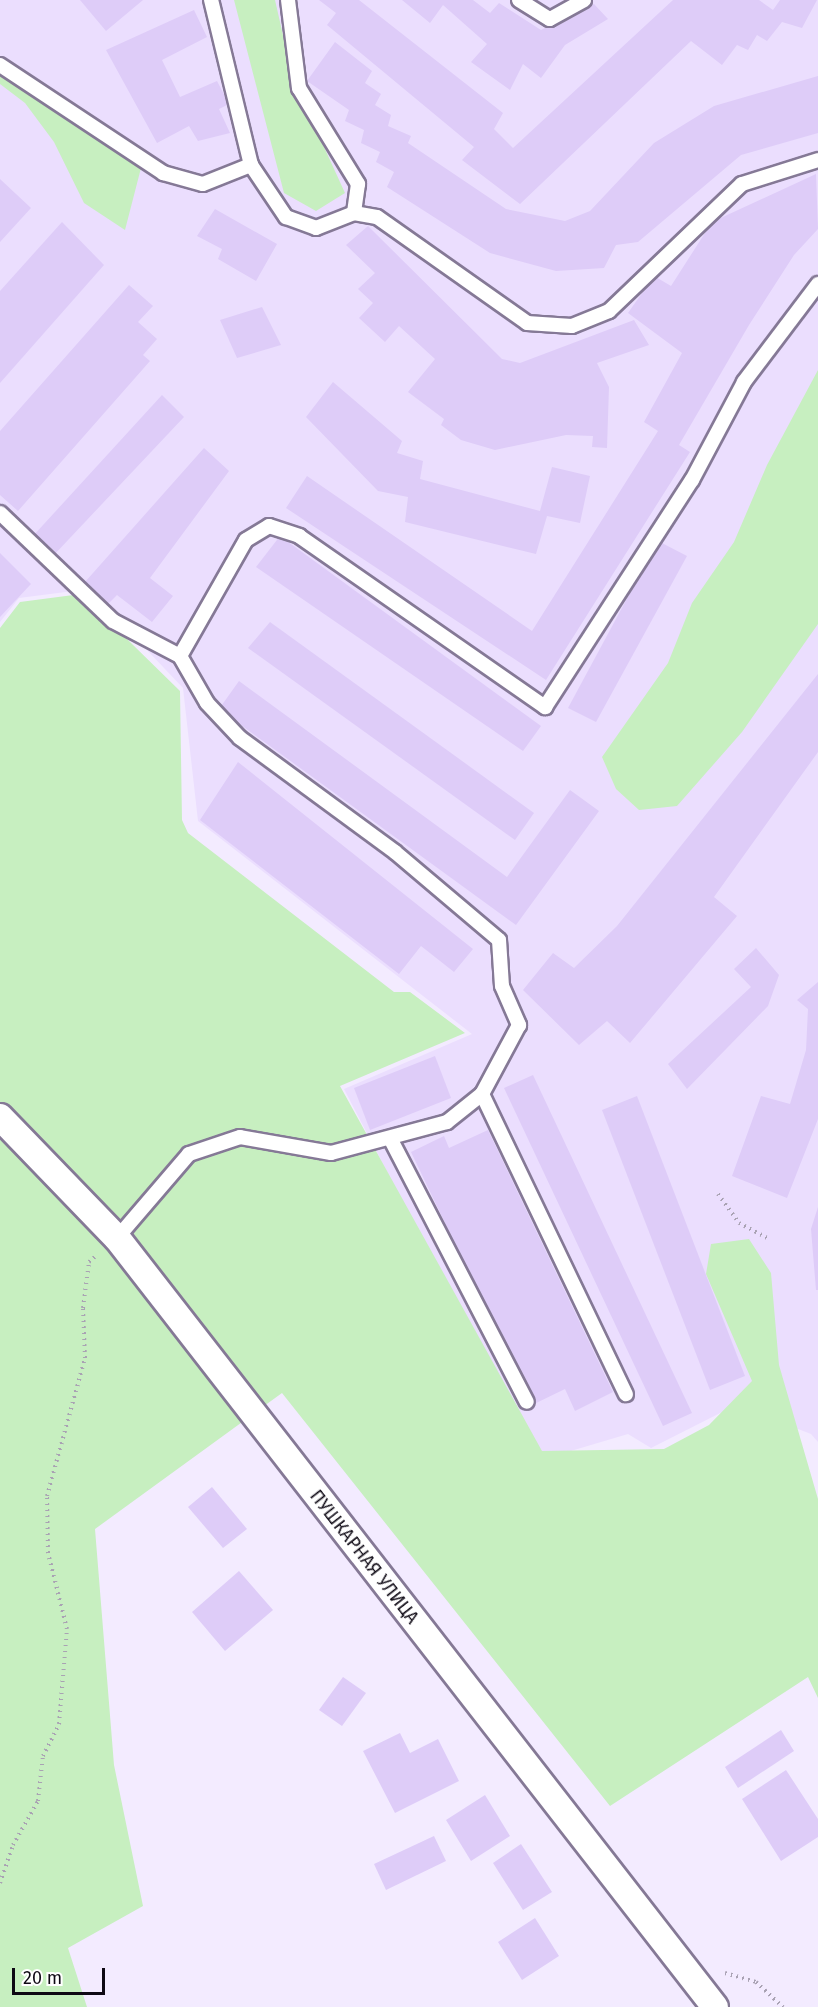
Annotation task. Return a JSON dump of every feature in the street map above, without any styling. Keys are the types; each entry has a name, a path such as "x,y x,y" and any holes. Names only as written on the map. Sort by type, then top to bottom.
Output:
{"street":[{"name":"ПУШКАРНАЯ УЛИЦА","path":"0,1117 117,1238 715,2007"}],"lane":[{"path":"211,0 252,165 286,217 320,228 354,213 377,217 527,323 572,326 609,311 742,184 818,160"},
{"path":"288,0 299,88 358,184 354,213"},
{"path":"519,0 550,18 584,0"},
{"path":"0,65 163,174 203,184 252,165"},
{"path":"180,656 246,540 269,526 299,536 545,707 692,480 744,382 818,284"},
{"path":"0,513 113,621 180,656 224,724 395,852 500,940 502,986 519,1025 482,1094 447,1122 331,1153 240,1137 189,1154 117,1238"},
{"path":"482,1094 626,1394"},
{"path":"390,1138 527,1402"}],"path":[{"path":"718,1194 739,1223 769,1239"},
{"path":"0,1883 13,1845 38,1801 43,1756 58,1724 67,1629 48,1553 47,1496 85,1358 89,1262 117,1238"},
{"path":"678,1959 756,1982 783,2007"}],"shaded area":[{"path":"0,0 818,0 818,1442 811,1434 736,1405 651,1448 628,1434 537,1461 344,1089 472,1034 198,821 183,688 89,589 19,598 0,622"}],"green space":[{"path":"234,0 275,0 293,79 345,193 316,211 284,193"},
{"path":"0,74 141,168 125,230 84,203 54,142 25,103 0,84"},
{"path":"818,370 818,624 742,732 677,806 639,810 616,789 602,757 668,663 692,603 734,542 767,465"},
{"path":"81,594 180,691 182,820 188,833 394,992 410,992 465,1033 340,1086 542,1451 664,1449 709,1425 752,1381 706,1274 711,1244 749,1239 771,1273 779,1365 818,1499 818,1698 808,1677 610,1806 282,1393 95,1529 114,1765 143,1906 68,1948 87,2007 0,2007 0,628 20,602"}],"building":[{"path":"80,0 143,0 106,31"},
{"path":"319,0 359,0 503,113 494,129 513,148 673,0 759,0 773,10 780,0 817,0 802,28 782,22 767,41 757,35 748,50 737,45 722,65 691,41 520,204 462,160 474,147 327,25 336,13"},
{"path":"402,0 473,0 490,13 499,3 541,30 594,4 608,19 565,45 541,78 523,64 510,90 471,62 487,44 443,5 430,23"},
{"path":"194,10 207,37 162,60 180,97 217,81 229,104 219,109 230,133 198,141 189,126 157,143 106,50"},
{"path":"335,42 372,71 365,83 381,94 375,105 391,115 388,126 411,136 408,143 506,209 565,221 590,211 654,143 714,106 818,76 818,133 741,155 638,242 616,245 604,268 556,271 490,253 387,187 394,172 376,162 380,152 361,143 364,130 345,121 349,110 307,81"},
{"path":"816,174 818,229 794,255 749,325 679,445 690,452 546,680 286,508 307,476 532,631 658,431 644,422 682,353 628,313 654,276 671,286 712,222"},
{"path":"0,179 31,208 0,242"},
{"path":"215,209 277,244 256,281 218,259 222,249 197,236"},
{"path":"62,222 104,265 0,383 0,291"},
{"path":"368,226 502,359 520,363 634,320 649,345 597,363 609,387 607,448 592,447 593,436 566,435 495,450 461,440 441,425 444,419 408,392 435,359 399,326 385,342 359,318 373,303 358,289 375,273 346,245"},
{"path":"129,285 153,306 138,322 157,339 143,355 150,361 18,511 0,495 0,431"},
{"path":"262,307 281,345 237,358 220,320"},
{"path":"333,382 402,441 397,453 423,461 420,479 540,511 552,467 590,476 580,523 547,516 536,554 405,522 408,497 378,491 306,417"},
{"path":"162,395 184,417 53,556 33,536"},
{"path":"204,448 229,471 150,578 173,596 152,622 117,595 108,604 85,582"},
{"path":"280,536 541,726 523,751 256,567"},
{"path":"658,541 687,556 596,722 568,708"},
{"path":"0,553 31,584 0,617"},
{"path":"270,622 534,813 515,840 248,648"},
{"path":"818,674 818,752 714,897 737,916 630,1043 607,1021 579,1045 523,990 553,953 574,968 617,926"},
{"path":"239,681 507,877 570,790 599,811 516,925 219,709"},
{"path":"238,762 473,949 454,972 421,946 399,974 200,820"},
{"path":"756,948 779,975 768,1006 687,1089 668,1064 751,987 734,969"},
{"path":"818,982 818,1119 787,1198 732,1176 761,1096 790,1104 806,1050 808,1009 797,1000"},
{"path":"435,1056 451,1098 370,1130 354,1088"},
{"path":"533,1075 692,1413 663,1426 504,1088"},
{"path":"637,1096 745,1376 710,1390 602,1110"},
{"path":"488,1130 613,1392 575,1411 565,1389 532,1405 411,1152 444,1136 449,1148"},
{"path":"818,1207 818,1290 816,1290 811,1229"},
{"path":"212,1487 247,1529 223,1548 188,1507"},
{"path":"239,1571 273,1610 225,1651 192,1612"},
{"path":"343,1677 366,1693 342,1726 319,1710"},
{"path":"781,1730 794,1751 738,1788 725,1767"},
{"path":"400,1733 410,1753 438,1739 459,1781 395,1813 363,1751"},
{"path":"786,1770 818,1819 818,1837 781,1861 742,1799"},
{"path":"485,1795 510,1836 471,1861 446,1820"},
{"path":"434,1836 446,1861 386,1890 374,1864"},
{"path":"521,1844 552,1892 523,1910 493,1863"},
{"path":"535,1918 559,1956 522,1980 498,1942"}]}
